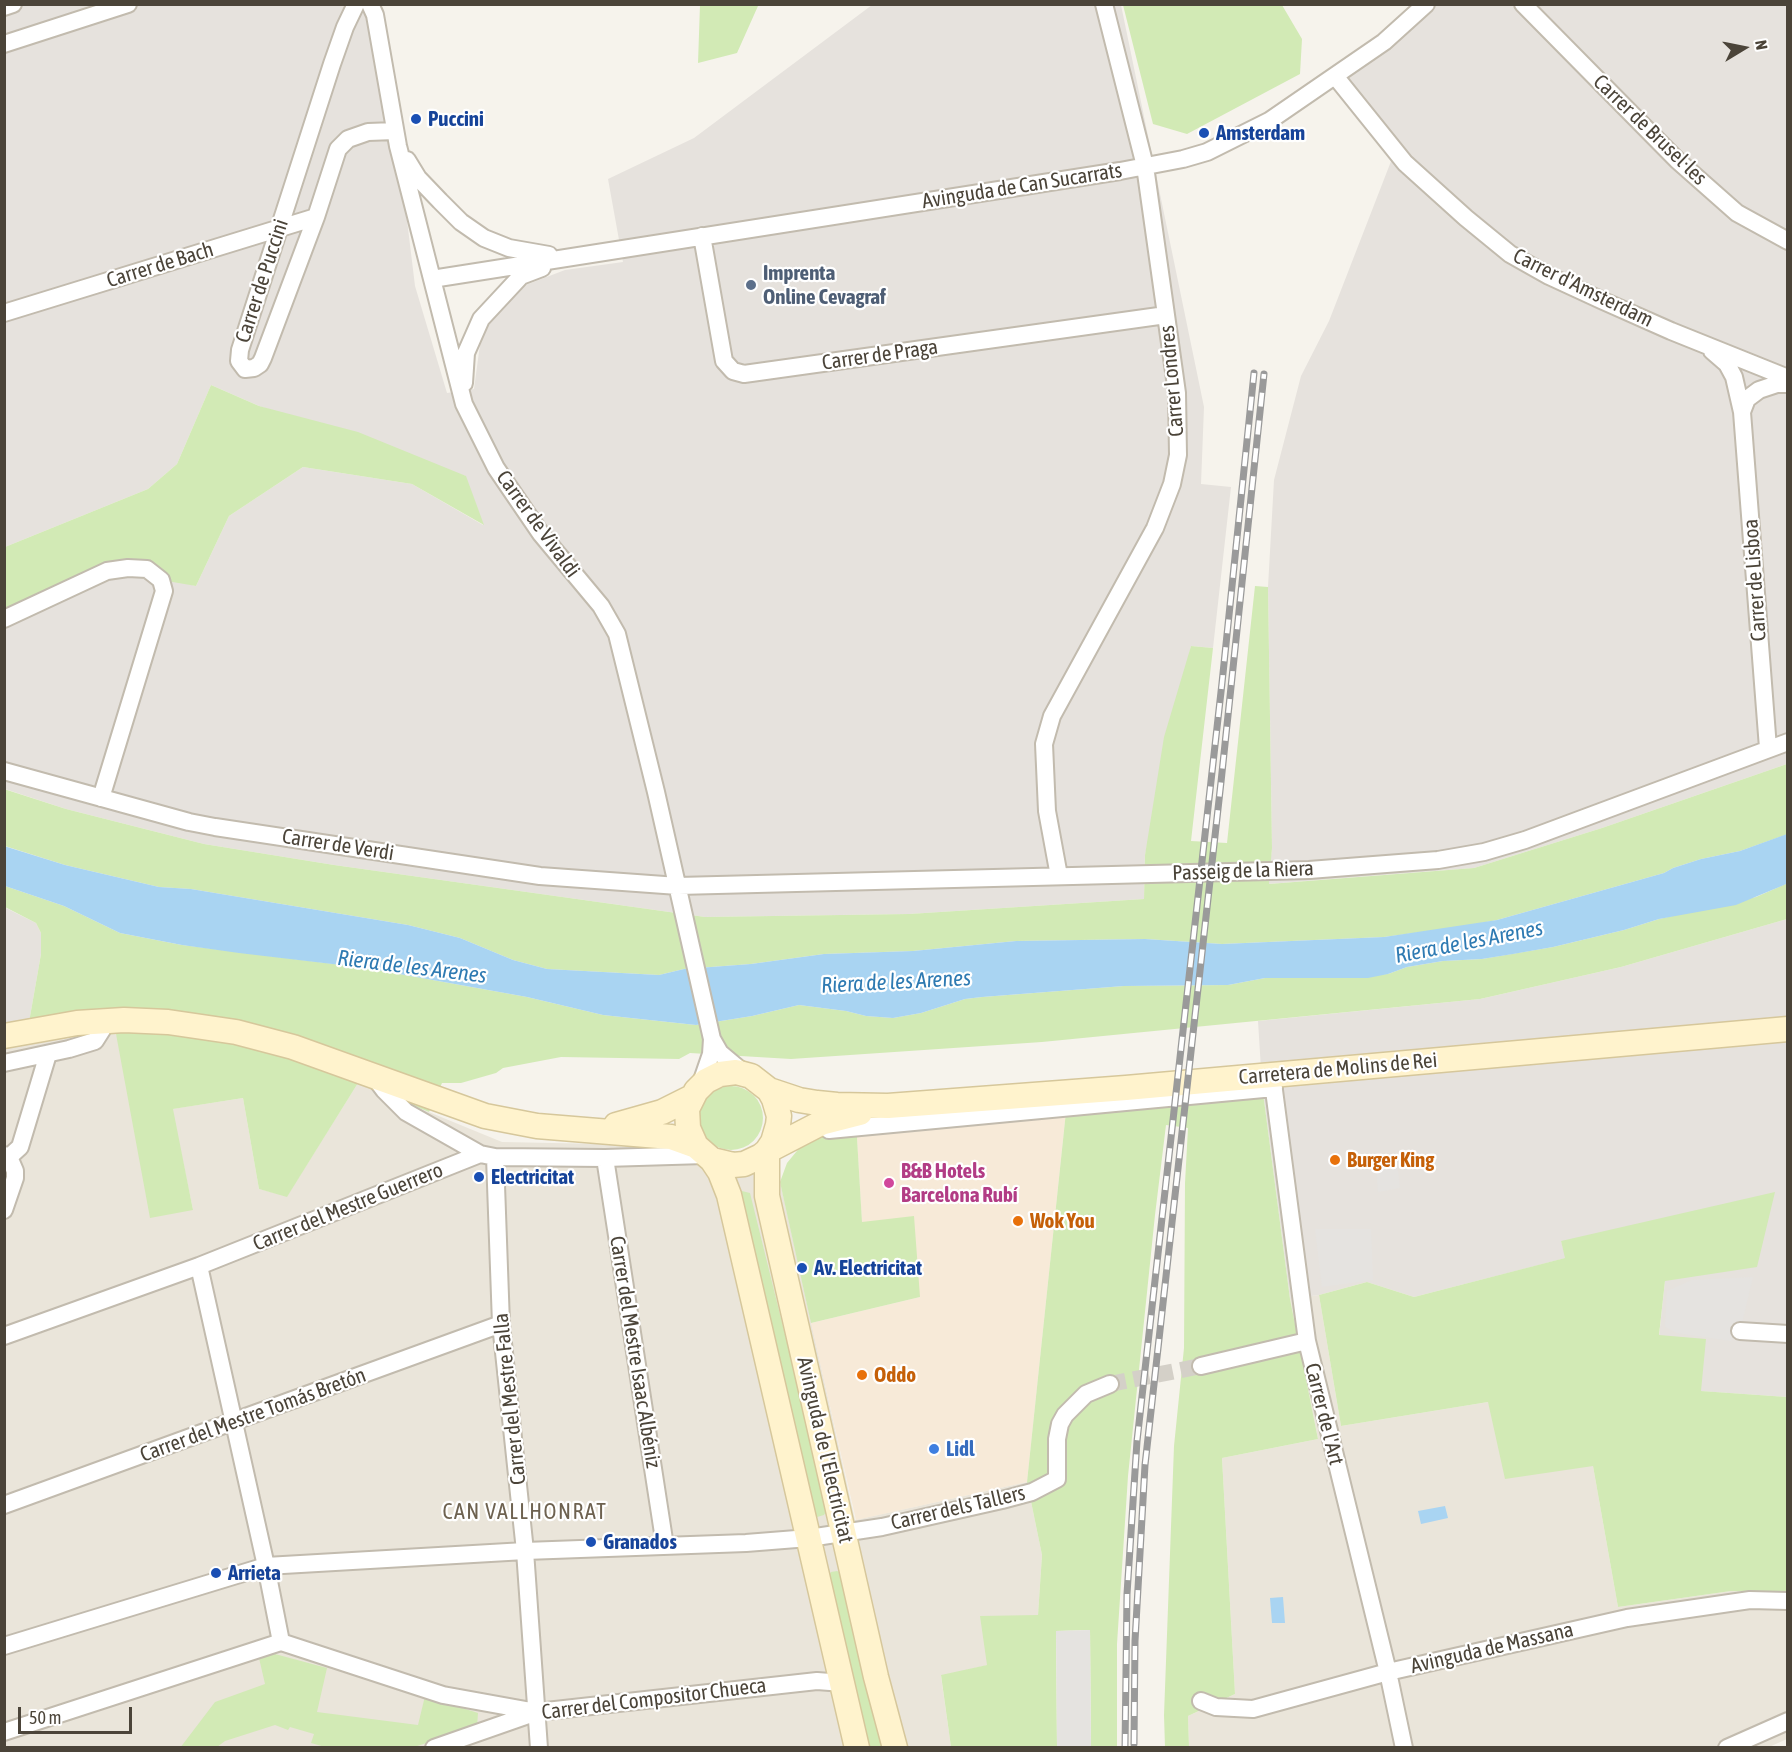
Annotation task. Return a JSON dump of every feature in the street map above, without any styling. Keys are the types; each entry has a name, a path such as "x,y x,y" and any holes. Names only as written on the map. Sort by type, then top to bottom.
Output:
{"main road":[{"path":"4,1036 54,1026 104,1020 168,1022 236,1032 293,1047 485,1116 511,1122 566,1129 594,1130 652,1116 696,1091 720,1074 736,1072 746,1074"},
{"name":"Carretera de Molins de Rei","path":"746,1074 765,1085 769,1090 799,1100 837,1105 888,1106 1273,1081 1788,1029"},
{"path":"769,1090 777,1107 778,1125 775,1147"},
{"path":"696,1091 687,1109 686,1122 690,1135 704,1154"},
{"name":"Carretera de Molins de Rei","path":"594,1130 662,1135 680,1139 722,1164 744,1164 821,1123 888,1106"},
{"name":"Avinguda de l'Electricitat","path":"775,1147 767,1196 876,1677 895,1748"},
{"name":"Avinguda de l'Electricitat","path":"704,1154 720,1172 729,1195 857,1748"}],"street":[{"path":"4,7 13,4"},
{"path":"4,44 128,4"},
{"name":"Carrer de Puccini","path":"357,4 345,27 332,64 240,350 239,361 245,369 254,368 263,358 316,217 338,149 348,139 368,132 397,139"},
{"name":"Carrer de Vivaldi","path":"370,4 375,15 397,139 464,404 496,468 541,534 601,606 617,634 678,886 712,1039 720,1053 746,1074"},
{"name":"Carrer Londres","path":"1059,876 1047,811 1044,744 1052,716 1155,528 1172,484 1178,455 1177,393 1144,166 1104,4"},
{"name":"Avinguda de Can Sucarrats","path":"432,279 1144,166 1207,152 1269,121 1384,42 1426,4"},
{"name":"Carrer de Brusel·les","path":"1523,4 1686,167 1737,213 1788,241"},
{"name":"Carrer d'Amsterdam","path":"1335,76 1405,163 1510,254 1549,276 1701,343 1788,378"},
{"name":"Avinguda de Can Sucarrats","path":"397,139 418,178 432,194 461,222 484,238 509,248 537,254 574,256"},
{"name":"Carrer de Bach","path":"4,313 316,217"},
{"name":"Carrer de Praga","path":"702,236 724,361 734,371 744,374 1166,315"},
{"name":"Avinguda de Can Sucarrats","path":"464,404 466,353 481,319 521,276 574,256"},
{"name":"Carrer de Lisboa","path":"1701,343 1726,364 1734,377 1742,412 1768,748"},
{"path":"1742,412 1747,399 1759,390 1777,384 1788,384"},
{"path":"4,619 107,571 128,568 147,569 161,580 164,591 100,798"},
{"name":"Passeig de la Riera","path":"678,886 1318,869 1438,860 1484,852 1525,840 1788,742"},
{"name":"Carrer de Verdi","path":"4,771 189,822 540,876 678,886"},
{"path":"4,1063 95,1041 102,1030 104,1020"},
{"name":"Carrer de Vivaldi","path":"696,1091 711,1054 712,1039"},
{"path":"4,1210 15,1178 14,1163 7,1156 20,1147 48,1054"},
{"path":"373,1075 406,1113 487,1156"},
{"name":"Carretera de Molins de Rei","path":"775,1147 823,1130 1273,1081"},
{"name":"Carrer de l'Art","path":"1273,1081 1307,1341 1388,1672 1404,1748"},
{"name":"Carrer del Mestre Guerrero","path":"4,1336 199,1266 487,1156 605,1158 704,1154"},
{"name":"Carrer del Mestre Falla","path":"487,1156 501,1324 525,1551 539,1748"},
{"name":"Carrer del Mestre Isaac Albéniz","path":"605,1158 665,1546"},
{"path":"199,1266 281,1642"},
{"name":"Carrer del Mestre Tomás Bretón","path":"4,1505 501,1324"},
{"path":"1740,1331 1788,1334"},
{"path":"1201,1366 1307,1341"},
{"name":"Carrer dels Tallers","path":"844,1532 882,1527 1002,1500 1032,1492 1057,1479 1057,1439 1065,1414 1086,1394 1110,1384"},
{"path":"4,1646 266,1566 809,1538 844,1532"},
{"name":"Avinguda de Massana","path":"1201,1701 1216,1707 1253,1708 1388,1672 1627,1618 1750,1600 1788,1601"},
{"path":"4,1732 281,1642 443,1695 537,1712"},
{"name":"Carrer del Compositor Chueca","path":"434,1748 537,1712 817,1681 843,1683"},
{"path":"1727,1748 1788,1721"}],"shaded area":[{"path":"5,5 370,5 398,146 415,286 447,393 474,389 481,337 504,302 523,286 565,270 623,262 608,179 694,138 872,5 1121,5 1204,407 1201,484 1231,487 1213,648 1191,646 1145,855 1144,899 909,914 705,917 334,865 204,844 66,809 5,789 4,619 128,568 196,586 229,516 303,467 412,484 483,525 465,476 259,406 211,385 177,464 148,489 5,547"},
{"path":"1426,5 1787,5 1787,764 1602,828 1474,868 1268,884 1272,848 1268,587 1274,480 1301,376 1329,321 1395,151 1335,76"},
{"path":"4,907 36,923 41,933 41,954 25,1045 5,1049"},
{"path":"1787,919 1787,1397 1700,1391 1659,1336 1665,1281 1561,1241 1566,1258 1414,1297 1367,1282 1319,1295 1290,1299 1262,1085 1258,1021 1480,999 1621,967"},
{"path":"116,1034 193,1210 172,1109 243,1098 259,1189 287,1196 358,1083 502,1142 604,1144 679,1149 780,1181 855,1520 1027,1482 1042,1555 1038,1615 988,1665 941,1676 951,1747 5,1747 4,1049 57,1038"},
{"path":"1067,1102 1027,1482 856,1520 811,1323 920,1297 862,1223 856,1121"},
{"path":"1397,1162 1400,1188 1378,1192 1376,1165"},
{"path":"1315,1229 1371,1229 1373,1280 1322,1287"},
{"path":"1753,1277 1742,1323 1731,1341 1677,1333 1665,1327 1667,1291 1692,1280"},
{"path":"1319,1295 1341,1426 1488,1402 1593,1466 1618,1607 1731,1591 1787,1593 1787,1739 1769,1747 1189,1747 1188,1716 1235,1694 1222,1458 1318,1439 1290,1299"},
{"path":"1090,1630 1091,1747 1057,1747 1056,1631"}],"green space":[{"path":"700,4 762,5 758,6 737,53 698,63"},
{"path":"1123,5 1282,5 1302,39 1300,74 1187,134 1153,124"},
{"path":"211,385 259,406 358,432 466,476 484,525 412,484 303,467 229,516 196,586 161,580 128,568 5,619 5,547 148,489 177,464"},
{"path":"1255,586 1268,587 1272,848 1269,884 1474,868 1602,828 1787,764 1788,834 1740,851 1701,859 1664,873 1497,920 1384,937 1222,944 1145,939 1016,941 913,951 824,954 751,964 684,969 659,975 547,969 513,960 460,938 408,925 191,889 159,887 65,865 5,846 4,789 66,809 204,844 334,865 705,917 909,914 1144,899 1145,855 1164,737 1191,646 1213,648 1191,841 1227,843"},
{"path":"1788,883 1787,919 1621,967 1480,999 1042,1042 791,1059 690,1053 679,1059 561,1057 503,1068 496,1073 461,1083 442,1083 429,1112 358,1083 287,1197 259,1189 243,1098 173,1109 193,1210 150,1218 116,1034 57,1038 25,1045 41,954 41,933 36,923 5,907 5,886 64,906 120,933 182,945 366,968 527,997 603,1015 696,1025 752,1016 799,1005 893,1018 921,1013 965,999 982,997 1124,986 1228,985 1265,978 1388,974 1407,967 1443,961 1482,959 1553,947 1659,919 1756,897"},
{"path":"1262,1085 1290,1299 1318,1439 1222,1458 1235,1694 1188,1716 1189,1747 1165,1747 1164,1715 1174,1446 1184,1348 1185,1183 1188,1128 1166,1125 1128,1476 1117,1644 1117,1747 1091,1747 1090,1630 1056,1631 1057,1747 951,1747 941,1675 987,1665 980,1616 1038,1615 1042,1555 1027,1482 1067,1102"},
{"path":"731,1086 743,1088 754,1095 761,1106 763,1118 761,1130 754,1141 743,1148 731,1150 719,1148 708,1141 701,1130 699,1118 701,1106 708,1095 719,1088"},
{"path":"856,1121 862,1222 914,1216 920,1297 811,1323 780,1182 787,1163 801,1146"},
{"path":"742,1191 750,1193 826,1501 827,1510 824,1515 817,1517 811,1513 739,1194"},
{"path":"1775,1192 1757,1267 1665,1281 1659,1335 1706,1339 1701,1391 1787,1397 1787,1593 1731,1591 1618,1607 1593,1466 1505,1479 1488,1402 1341,1426 1319,1295 1367,1282 1414,1297 1565,1258 1561,1241"},
{"path":"831,1572 842,1573 884,1747 865,1747 827,1579"},
{"path":"275,1654 327,1668 317,1712 418,1725 425,1696 478,1713 477,1727 414,1747 325,1747 311,1743 314,1734 290,1727 288,1730 275,1725 225,1741 217,1747 180,1748 215,1702 265,1684 259,1658"}],"water":[{"name":"Riera de les Arenes","path":"1787,834 1788,883 1784,885 1736,905 1659,919 1553,947 1482,959 1443,961 1407,967 1368,978 1265,978 1228,985 1124,986 982,997 965,999 921,1013 893,1018 799,1005 752,1016 696,1025 603,1015 527,997 366,968 182,945 120,933 64,906 5,886 4,846 65,865 159,887 191,889 408,925 460,938 513,960 547,969 659,975 684,969 751,964 824,954 913,951 1016,941 1145,939 1222,944 1384,937 1497,920 1664,873 1701,859 1740,851"},
{"path":"1445,1506 1448,1518 1421,1524 1418,1511"},
{"path":"1283,1597 1285,1623 1272,1623 1270,1598"}],"tunnel":[{"path":"1110,1384 1201,1366"}],"railway":[{"path":"1125,1748 1127,1594 1137,1441 1222,683 1254,373"},
{"path":"1134,1744 1135,1641 1145,1465 1264,374"}],"place":[{"name":"Puccini","path":"416,119"},
{"name":"Amsterdam","path":"1204,133"},
{"name":"Imprenta Online Cevagraf","path":"751,285"},
{"name":"Burger King","path":"1335,1160"},
{"name":"Electricitat","path":"479,1177"},
{"name":"B&B Hotels Barcelona Rubí","path":"889,1183"},
{"name":"Wok You","path":"1018,1221"},
{"name":"Av. Electricitat","path":"802,1268"},
{"name":"Oddo","path":"862,1375"},
{"name":"Lidl","path":"934,1449"},
{"name":"Granados","path":"591,1542"},
{"name":"Arrieta","path":"216,1573"}],"district":[{"name":"CAN VALLHONRAT","path":"525,1512"}]}
